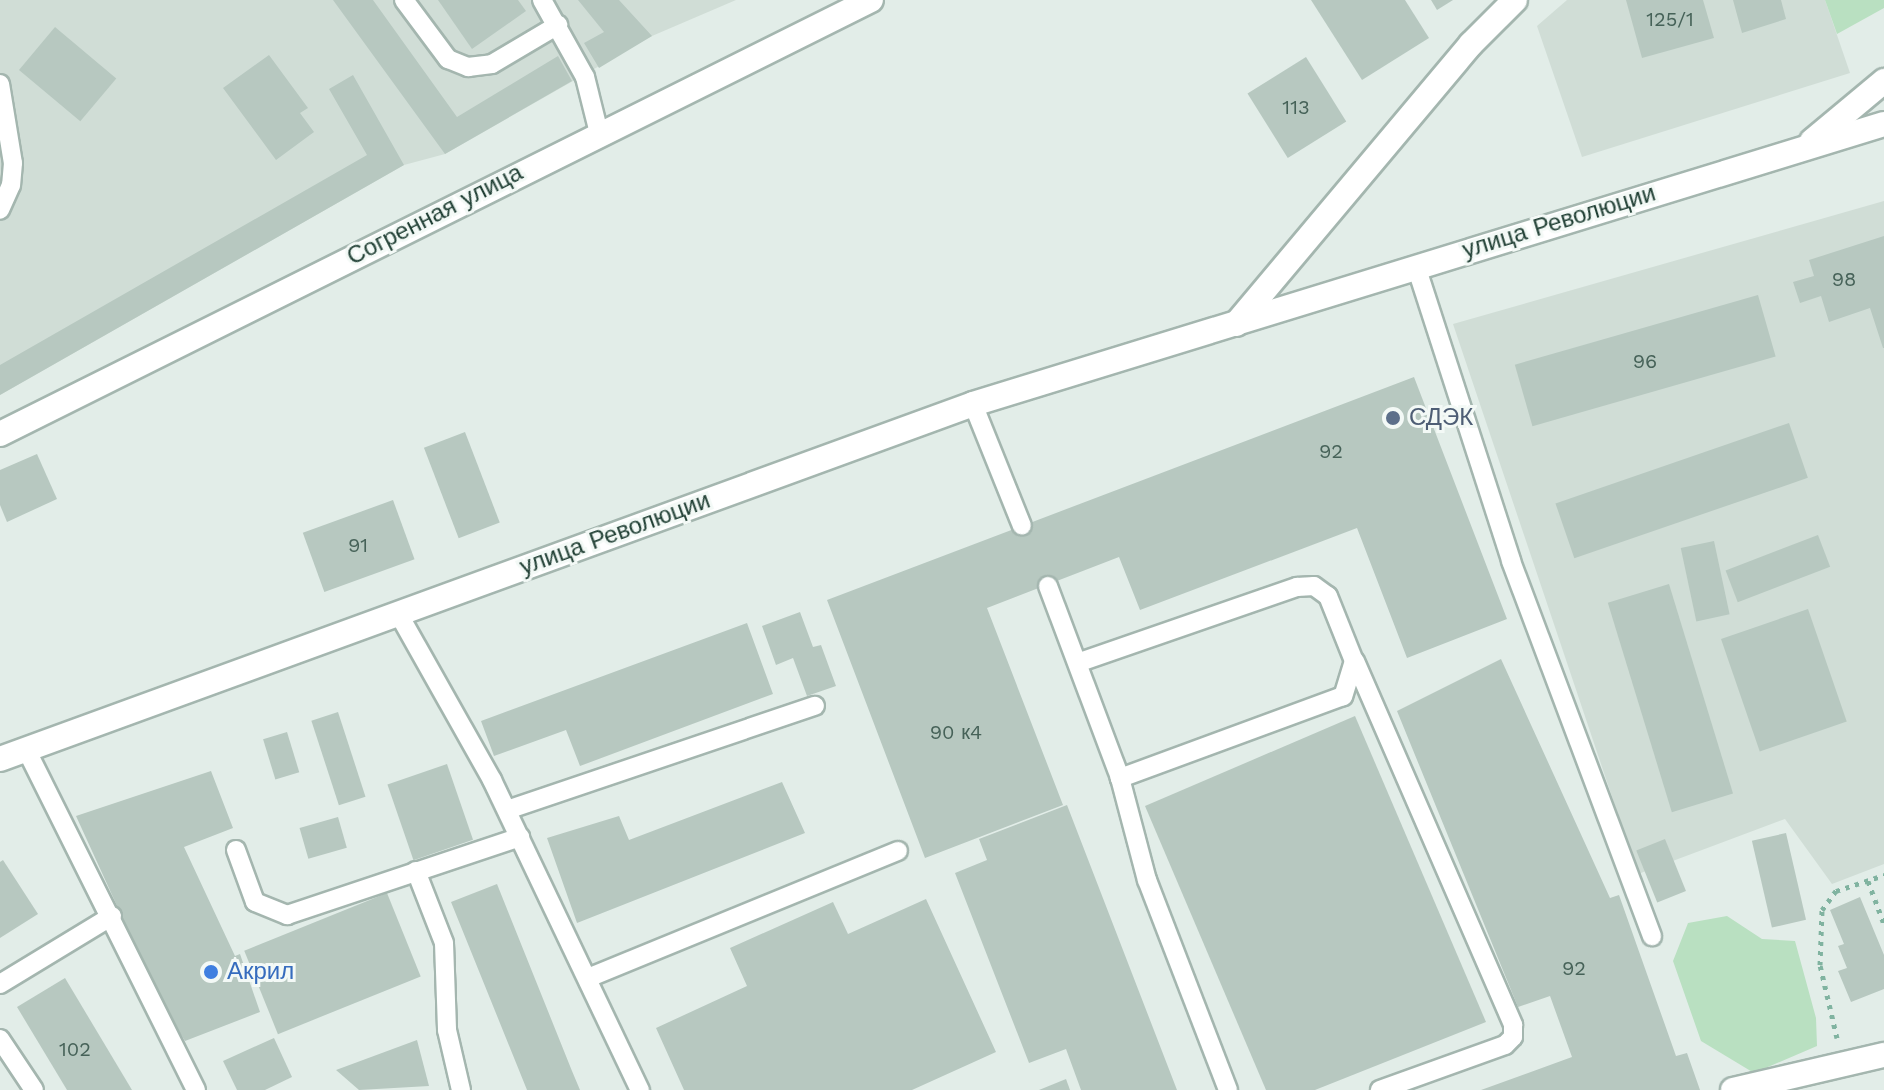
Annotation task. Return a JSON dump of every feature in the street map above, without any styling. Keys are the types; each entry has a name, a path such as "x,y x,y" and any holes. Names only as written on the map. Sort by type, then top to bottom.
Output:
{"main road":[{"name":"Согренная улица","path":"0,434 871,0"},
{"path":"1236,324 1471,44 1515,0"},
{"path":"1803,148 1884,81"},
{"name":"улица Революции","path":"0,759 973,404 1884,124"},
{"path":"1733,1090 1837,1063 1884,1055"}],"lane":[{"path":"404,0 448,59 468,67 492,64 558,25"},
{"path":"542,0 585,77 599,133"},
{"path":"0,84 13,163 11,185 0,210"},
{"path":"1416,266 1511,561 1652,936"},
{"path":"973,404 1022,526"},
{"path":"1048,586 1080,662 1120,778 1147,880 1228,1090"},
{"path":"1080,662 1297,587 1314,586 1328,596 1513,1025 1513,1037 1505,1045 1380,1090"},
{"path":"398,613 507,810 640,1090"},
{"path":"1120,778 1343,696 1351,678 1351,653"},
{"path":"507,810 815,706"},
{"path":"26,749 112,916 196,1090"},
{"path":"236,850 255,902 274,914 287,915 520,837"},
{"path":"588,978 898,851"},
{"path":"416,871 444,943 447,1030 461,1090"},
{"path":"0,984 112,916"},
{"path":"0,1039 34,1090"}],"path":[{"path":"1837,1063 1837,1022 1820,965 1822,910 1836,891 1884,875"},
{"path":"1868,881 1884,924"}],"shaded area":[{"path":"0,0 736,0 652,36 445,154 404,165 0,395"},
{"path":"1567,0 1825,0 1850,73 1582,157 1537,26"},
{"path":"1884,201 1884,864 1832,884 1785,819 1638,874 1453,324"}],"green space":[{"path":"1825,0 1884,0 1884,8 1837,34"},
{"path":"1727,916 1762,939 1795,941 1816,1018 1817,1046 1754,1073 1701,1041 1673,961 1688,923"}],"building":[{"path":"333,0 373,0 457,117 558,56 572,81 445,154"},
{"path":"438,0 518,0 526,11 472,49"},
{"path":"578,0 619,0 652,36 599,68 584,43 604,32"},
{"path":"1311,0 1405,0 1429,38 1362,80"},
{"path":"1431,0 1453,0 1437,10"},
{"path":"1626,0 1703,0 1714,38 1642,58"},
{"path":"1733,0 1781,0 1786,19 1742,33"},
{"path":"55,27 116,78 80,121 19,70"},
{"path":"269,55 308,108 300,113 314,132 276,160 223,88"},
{"path":"1306,57 1346,121 1288,158 1247,94"},
{"path":"353,75 404,165 0,395 0,365 367,155 329,89"},
{"path":"1884,236 1883,348 1870,308 1829,322 1821,296 1800,303 1793,282 1814,276 1809,260"},
{"path":"1758,295 1776,357 1532,426 1515,365"},
{"path":"1414,377 1507,619 1407,658 1357,528 1140,610 1119,557 987,608 1063,805 925,858 827,600"},
{"path":"1789,423 1808,478 1574,558 1555,503"},
{"path":"465,432 500,523 459,538 424,448"},
{"path":"37,454 57,499 7,522 0,505 0,470"},
{"path":"393,500 415,559 324,592 303,533"},
{"path":"1818,535 1830,567 1738,602 1726,570"},
{"path":"1714,541 1730,614 1696,621 1681,548"},
{"path":"1669,584 1733,793 1672,812 1608,603"},
{"path":"1808,609 1847,722 1760,751 1721,639"},
{"path":"800,612 813,647 821,645 836,686 807,696 793,658 776,665 762,626"},
{"path":"747,623 773,694 580,766 566,730 494,756 481,721"},
{"path":"1501,659 1610,898 1619,895 1676,1056 1687,1053 1700,1090 1481,1090 1572,1057 1550,996 1518,1007 1397,711"},
{"path":"338,712 366,797 339,805 311,721"},
{"path":"1355,716 1486,1022 1315,1090 1266,1090 1145,806"},
{"path":"287,732 299,772 275,779 263,739"},
{"path":"447,764 473,840 413,860 387,785"},
{"path":"211,771 233,828 184,847 235,956 240,954 260,1012 185,1041 161,1002 76,816"},
{"path":"782,782 805,833 577,923 547,838 619,816 629,840"},
{"path":"1067,805 1177,1090 1081,1090 1066,1049 1029,1063 955,873 987,860 979,839"},
{"path":"338,817 347,848 308,859 300,828"},
{"path":"1786,833 1806,920 1772,928 1752,841"},
{"path":"1665,839 1686,891 1657,903 1636,851"},
{"path":"3,860 38,914 0,938 0,862"},
{"path":"497,884 580,1090 527,1090 451,902"},
{"path":"387,893 421,976 278,1034 244,951"},
{"path":"1860,897 1884,955 1884,989 1851,1002 1838,971 1847,968 1838,946 1844,944 1830,910"},
{"path":"926,899 996,1052 912,1090 684,1090 656,1028 747,986 730,948 833,902 848,934"},
{"path":"65,978 132,1090 67,1090 17,1007"},
{"path":"274,1038 292,1077 265,1090 237,1090 223,1061"},
{"path":"417,1040 429,1086 359,1090 336,1070"},
{"path":"1066,1079 1070,1090 1039,1090"}],"place":[{"name":"СДЭК","path":"1393,418"},
{"name":"Акрил","path":"211,972"}]}
